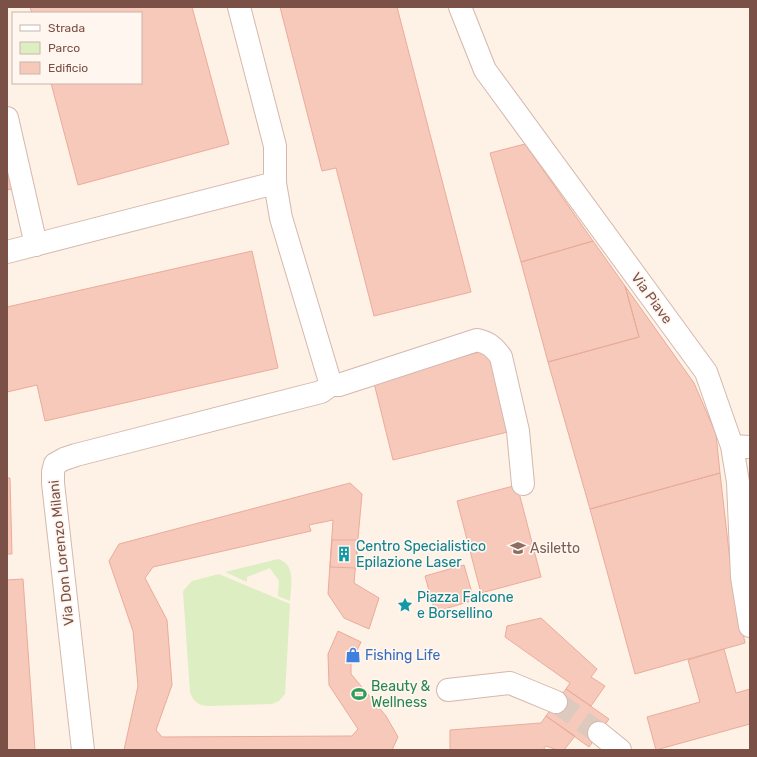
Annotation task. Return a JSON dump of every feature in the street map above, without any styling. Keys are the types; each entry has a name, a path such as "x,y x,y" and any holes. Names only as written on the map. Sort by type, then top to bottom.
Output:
{"street":[{"path":"239,7 276,146 275,183 281,218 326,389 477,340 488,343 501,357 518,431 523,484"},
{"name":"Via Piave","path":"460,7 485,70 706,372 741,447 743,475 738,482 742,577 750,626"},
{"path":"7,118 36,245"},
{"path":"7,252 275,183"},
{"name":"Via Don Lorenzo Milani","path":"83,750 53,483 55,464 76,455 326,389"},
{"path":"448,690 510,683 556,702"},
{"path":"599,733 620,750"}],"green space":[{"path":"278,559 288,566 290,571 290,601 278,596 279,581 270,568 247,577 247,582 225,572"},
{"path":"219,574 290,604 285,694 279,701 272,704 209,706 197,703 190,692 183,591 192,581"}],"building":[{"path":"30,7 192,7 229,144 78,185 51,84 142,84 142,12 32,12"},
{"path":"280,7 397,7 471,292 374,316 336,168 322,171"},
{"path":"525,144 593,241 521,262 490,153"},
{"path":"7,158 15,188 7,190"},
{"path":"593,241 625,286 639,337 548,362 521,262"},
{"path":"252,251 278,368 45,421 37,385 7,392 7,307"},
{"path":"625,286 694,383 716,434 720,473 590,509 548,362 639,337"},
{"path":"492,349 512,431 393,460 373,379"},
{"path":"720,473 732,578 745,643 635,674 590,509"},
{"path":"7,478 10,478 12,554 7,554"},
{"path":"350,483 362,494 354,583 379,598 369,629 344,618 328,594 333,520 309,525 311,531 153,567 145,578 167,620 172,685 156,730 162,737 352,736 358,729 329,685 328,654 338,631 361,642 351,663 351,674 386,716 398,737 392,750 124,750 138,686 133,631 109,561 119,544"},
{"path":"517,485 541,577 481,593 457,501"},
{"name":"Centro Specialistico Epilazione Laser","path":"332,540 358,540 356,568 330,567"},
{"path":"464,565 474,600 435,612 425,576"},
{"path":"23,579 35,750 7,750 7,580"},
{"path":"541,618 597,669 591,677 605,686 591,706 566,689 570,683 505,637 507,626"},
{"path":"724,649 736,693 750,689 750,724 656,750 647,717 700,702 688,660"},
{"path":"566,689 609,719 589,747 546,716"},
{"path":"546,716 575,736 564,750 558,750 546,746 543,750 450,750 450,730 541,723"}],"tunnel":[{"path":"556,702 599,733"}],"place":[{"name":"Asiletto","path":"518,548"},
{"name":"Centro Specialistico Epilazione Laser","path":"344,554"},
{"name":"Piazza Falcone e Borsellino","path":"405,605"},
{"name":"Fishing Life","path":"353,655"},
{"name":"Beauty & Wellness","path":"359,694"}]}
